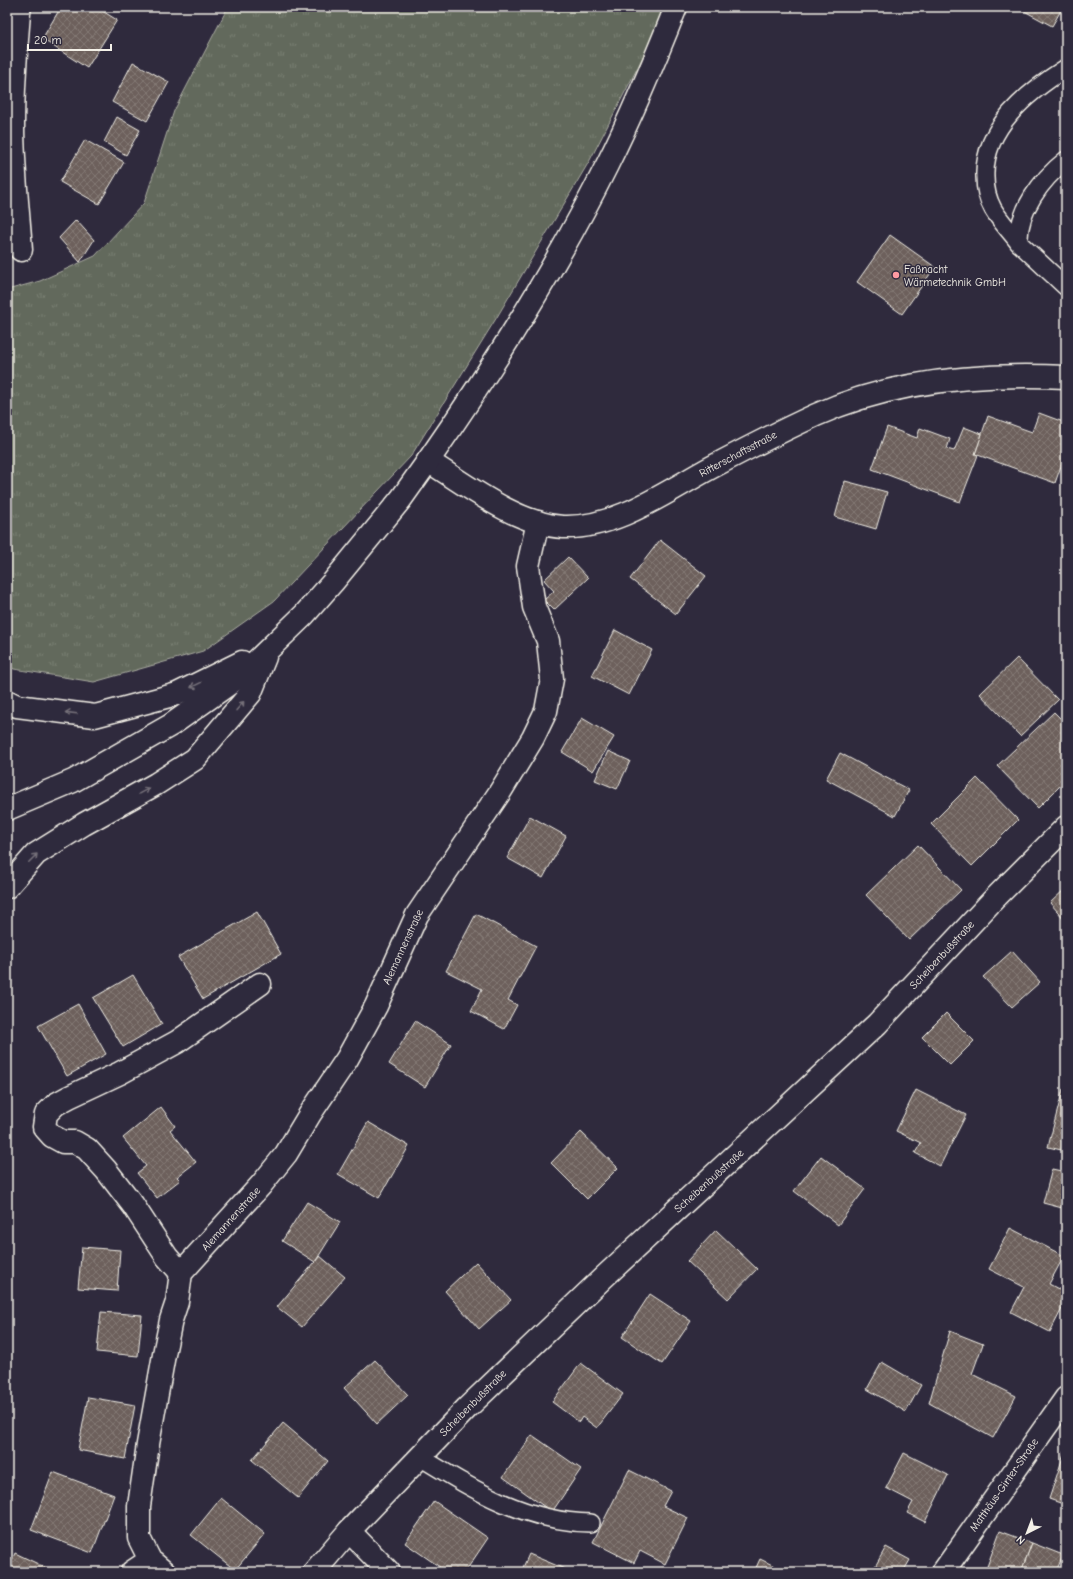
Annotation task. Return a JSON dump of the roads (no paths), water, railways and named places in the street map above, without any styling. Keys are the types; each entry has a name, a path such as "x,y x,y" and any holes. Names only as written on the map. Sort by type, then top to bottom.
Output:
{"street":[{"path":"20,7 10,92 21,250"},
{"path":"7,809 73,781 171,725 243,674 304,615 333,582 402,499 503,349 555,264 613,152 676,7"},
{"name":"Ritterschaftsstraße","path":"428,461 509,511 538,522 561,527 580,527 615,518 655,499 768,438 818,414 864,398 916,384 946,380 1032,376 1066,377"},
{"name":"Alemannenstraße","path":"181,1274 200,1255 214,1235 261,1185 286,1154 347,1058 376,1006 417,915 500,792 533,738 546,711 552,679 548,641 534,607 528,566 538,522"},
{"path":"7,701 17,706 95,716 177,694 269,649"},
{"path":"7,887 36,854 84,824 156,784 195,759 250,694 269,649"},
{"name":"Scheibenbußstraße","path":"314,1572 349,1531 467,1408 597,1283 877,1024 993,900 1066,827"},
{"path":"132,1572 157,1566 138,1538 139,1506 148,1444 165,1349 171,1320 177,1302 181,1274 167,1257 133,1205 87,1148 75,1142 63,1142 52,1136 44,1127 46,1114 56,1104 120,1073 177,1042 260,984"},
{"name":"Matthäus-Ginter-Straße","path":"943,1572 1066,1398"},
{"path":"349,1531 389,1572"}],"lane":[{"path":"1066,68 1024,99 1007,117 990,144 984,165 985,188 993,209 1019,243 1066,287"},
{"path":"1019,243 1018,232 1038,188 1066,160"},
{"path":"420,1457 465,1485 510,1507 545,1518 572,1523 591,1523"}],"place":[{"name":"Faßnacht Wärmetechnik GmbH","path":"896,275"}]}
